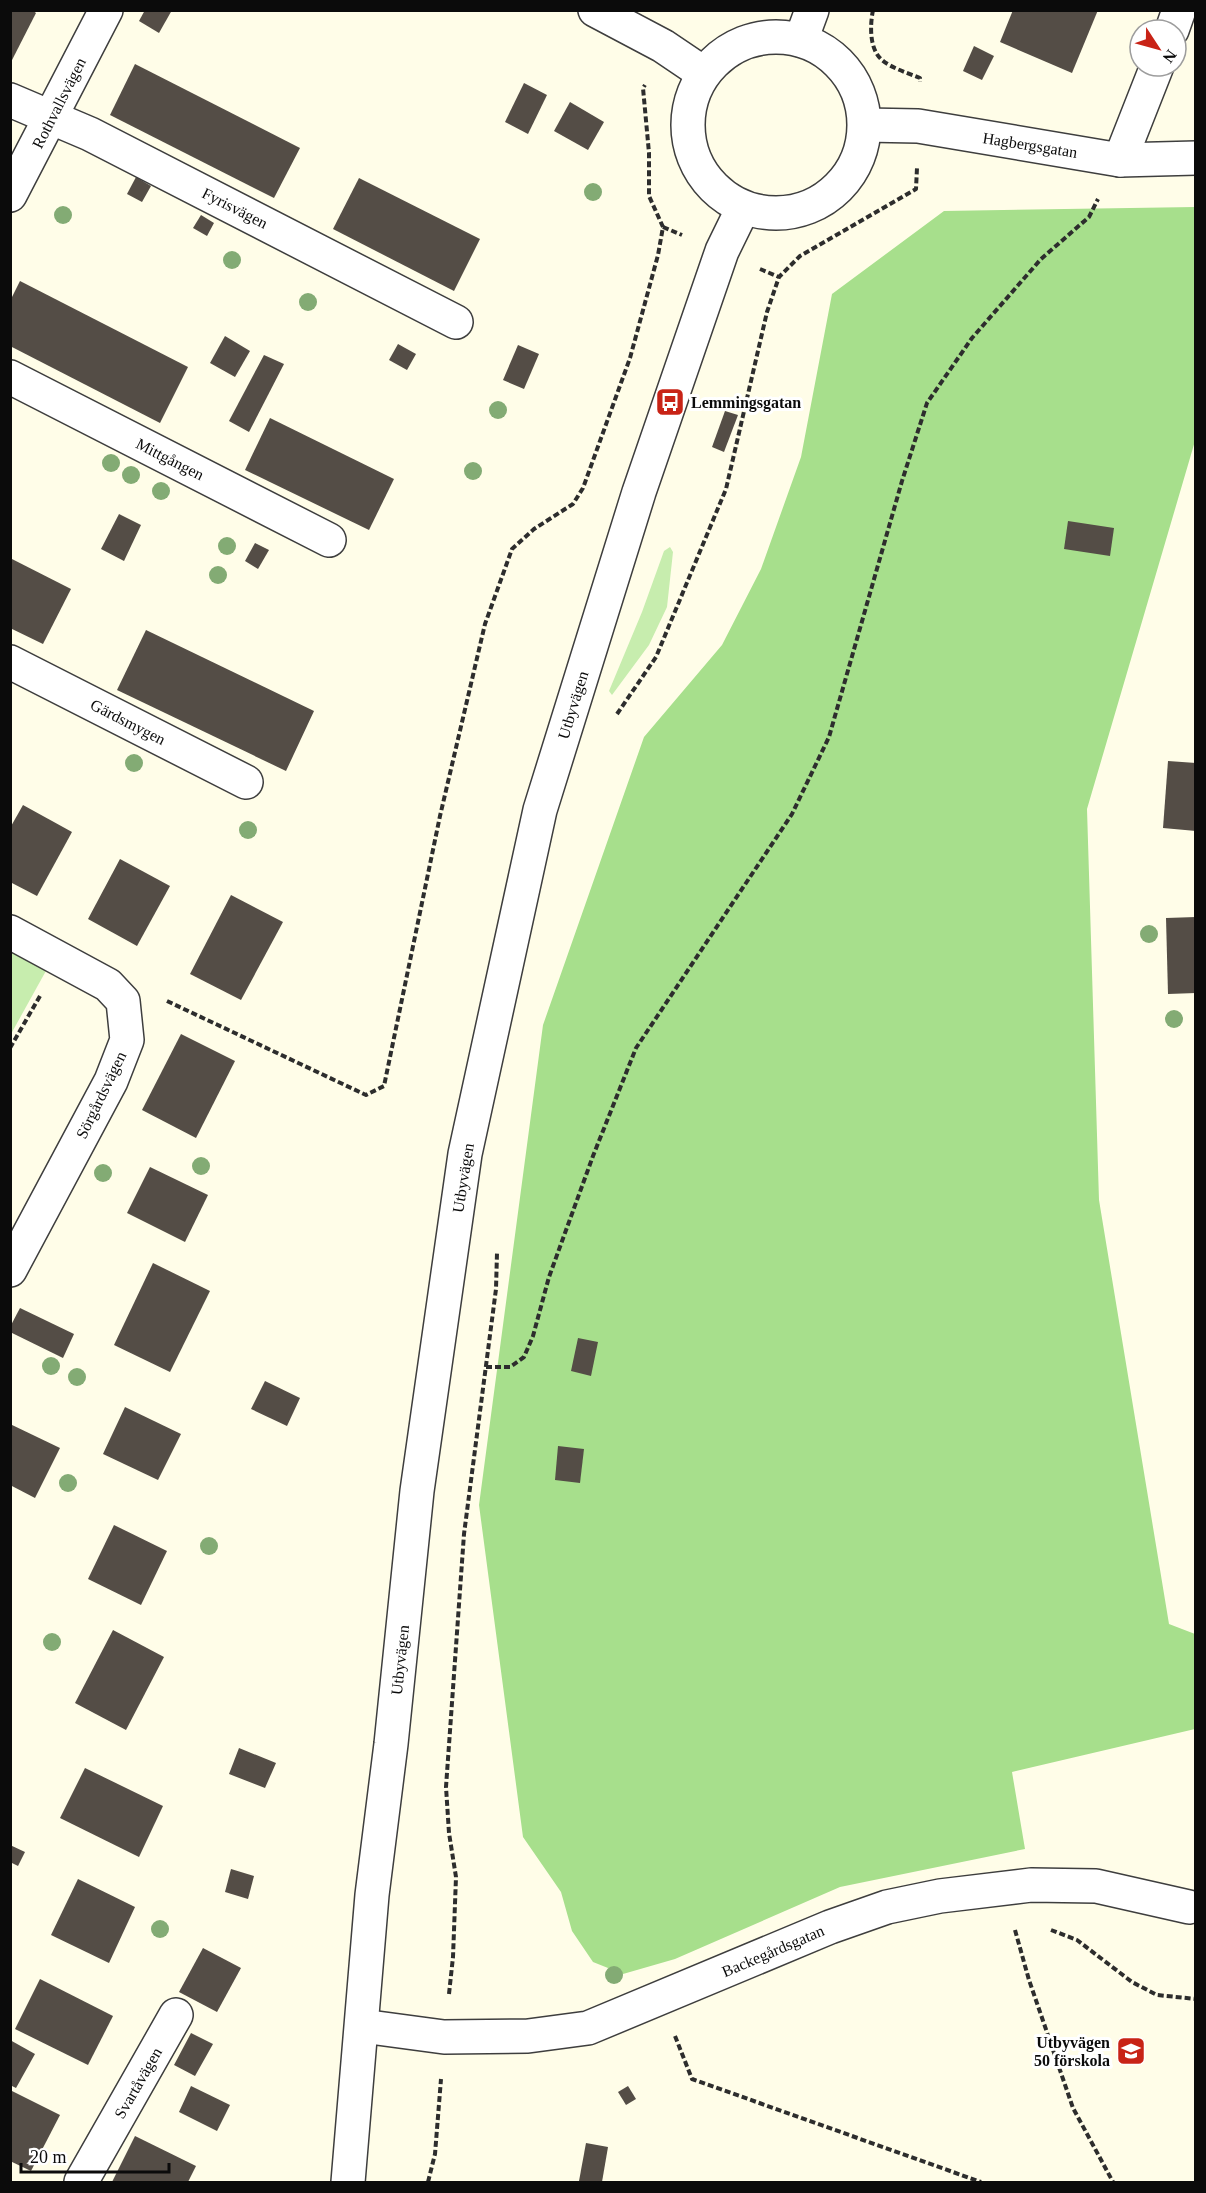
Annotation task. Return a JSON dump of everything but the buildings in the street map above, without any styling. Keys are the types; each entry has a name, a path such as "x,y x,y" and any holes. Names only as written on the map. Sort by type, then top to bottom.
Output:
{"street":[{"name":"Rothvallsvägen","path":"10,195 106,10"},
{"path":"595,10 663,46 703,73"},
{"path":"807,25 814,45 833,57 852,80 863,108 866,125 862,145 855,163 841,185 820,202 795,212 768,213 743,208 720,194 701,175 690,150 686,124 691,97 703,73 723,52 750,40 778,36 807,25"},
{"path":"1120,160 1152,78"},
{"name":"Fyrisvägen","path":"10,100 90,134 456,322"},
{"name":"Hagbergsgatan","path":"866,125 918,126 1120,160 1196,158"},
{"name":"Utbyvägen","path":"348,2182 372,1895 391,1744 417,1491 465,1154 540,810 639,492 723,251 743,208"},
{"name":"Mittgången","path":"10,377 329,540"},
{"name":"Gärdsmygen","path":"10,662 246,782"},
{"path":"10,932 108,985 123,1001"},
{"name":"Sörgårdsvägen","path":"10,1270 111,1082 127,1040 123,1001"},
{"name":"Backegårdsgatan","path":"362,2026 444,2037 528,2036 588,2028 830,1927 887,1907 940,1896 1031,1885 1096,1886 1189,1907"},
{"name":"Svartåvägen","path":"81,2182 176,2015"}],"path":[{"path":"611,723 656,657 726,489 767,312 779,277 800,256 916,189 920,78 880,59 873,42 870,23 873,10"},
{"path":"123,1001 159,997 366,1095 384,1086 440,816 485,624 512,549 534,529 573,504 583,488 630,358 658,255 663,227 649,196 649,153 643,88 663,46"},
{"path":"486,1367 510,1367 524,1357 557,1255 636,1048 792,814 829,737 902,481 927,403 972,338 1041,259 1089,217 1120,160"},
{"path":"630,358 638,362"},
{"path":"583,488 593,488"},
{"path":"11,1047 62,959"},
{"path":"428,2182 435,2154 453,1957 456,1877 449,1833 446,1787 464,1534 496,1289 498,1243"},
{"path":"1014,1923 1029,1980 1073,2108 1113,2182"},
{"path":"1049,1929 1077,1940 1132,1982 1157,1995 1196,1999"},
{"path":"673,2030 692,2079 981,2182"}],"green space":[{"path":"1195,207 1195,441 1087,809 1099,1200 1169,1624 1195,1634 1195,1729 1012,1772 1025,1849 840,1887 675,1959 623,1974 593,1962 572,1931 561,1892 523,1837 479,1505 543,1025 644,737 722,645 761,569 801,457 832,294 944,211"},
{"path":"670,547 673,552 667,607 649,645 612,695 609,691 642,612 664,551"},
{"path":"10,951 47,969 11,1034 10,1034"}],"place":[{"name":"Lemmingsgatan","path":"670,402"},
{"name":"Utbyvägen 50 förskola","path":"1131,2051"}]}
